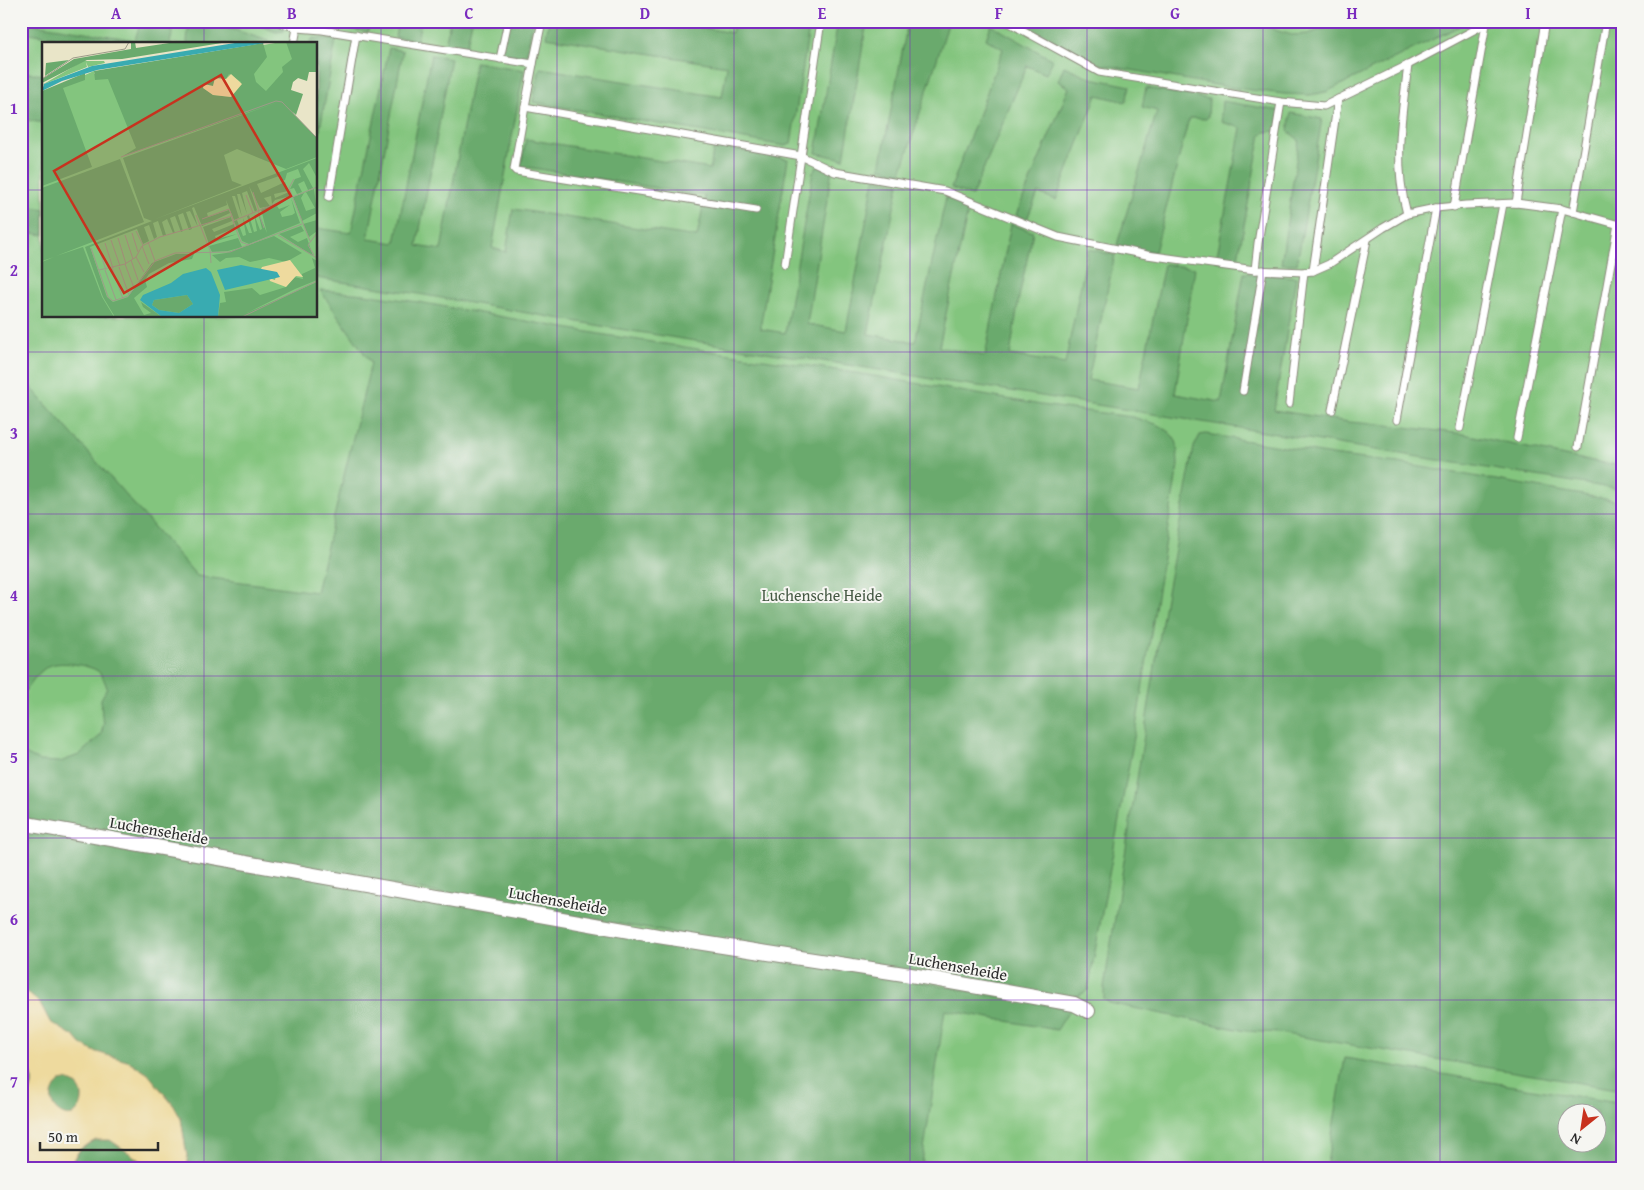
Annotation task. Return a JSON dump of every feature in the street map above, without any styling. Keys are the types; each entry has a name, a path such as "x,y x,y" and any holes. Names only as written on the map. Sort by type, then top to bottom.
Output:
{"street":[{"name":"Luchenseheide","path":"21,824 658,936 917,976 1074,1004 1088,1011"}],"lane":[{"path":"276,21 297,28 310,25 356,35 533,64"},
{"path":"500,58 508,21"},
{"path":"542,21 514,169 516,171 756,210"},
{"path":"785,264 821,21"},
{"path":"1006,21 1099,72 1281,102 1324,106 1488,23"},
{"path":"1516,203 1545,21"},
{"path":"1573,212 1606,21"},
{"path":"1454,207 1488,23"},
{"path":"294,42 297,28"},
{"path":"329,197 356,35"},
{"path":"1407,214 1399,172 1399,142 1408,65"},
{"path":"1313,271 1338,99"},
{"path":"1255,270 1281,102"},
{"path":"525,107 801,156 835,172 945,191 1058,237 1147,255 1255,270 1313,271 1329,264 1407,214 1436,208 1516,203 1562,209 1620,225 1578,447"},
{"path":"1460,428 1502,204"},
{"path":"1397,420 1436,208"},
{"path":"1517,438 1562,209"},
{"path":"1332,410 1368,240"},
{"path":"1243,391 1263,270"},
{"path":"1289,404 1304,272"}],"green space":[{"name":"Luchensche Heide","path":"21,21 1623,21 1623,1169 21,1169"},
{"path":"175,21 170,42 84,42 21,33 21,22 135,40 140,24"},
{"path":"189,21 211,22 271,42 187,42"},
{"path":"249,21 286,21 284,31 276,32"},
{"path":"352,21 370,21 368,32 350,29"},
{"path":"398,21 421,21 417,40 395,37"},
{"path":"450,21 472,21 466,48 445,45"},
{"path":"505,21 533,21 526,57 499,53"},
{"path":"549,21 664,21 732,33 734,21 810,21 791,144 785,146 533,102 540,68 722,97 727,66 546,37"},
{"path":"838,21 867,21 844,159 816,153"},
{"path":"908,21 949,21 901,173 880,168"},
{"path":"1016,21 1174,21 1185,30 1197,31 1211,30 1232,21 1255,21 1292,35 1307,34 1324,29 1338,21 1368,21 1385,28 1407,21 1470,21 1326,92 1310,95 1227,87 1098,64 1051,44"},
{"path":"991,25 1053,60 1046,74 1027,66 972,196 951,188 1003,49 986,39"},
{"path":"312,39 336,40 318,140 318,42 310,42"},
{"path":"389,48 403,51 368,239 395,243 431,55 451,58 417,246 441,250 475,62 524,70 492,248 506,252 513,209 697,237 705,196 521,166 526,139 710,169 714,146 788,159 761,329 785,333 813,172 817,166 832,169 807,324 846,331 874,179 899,184 868,334 915,342 946,197 969,206 939,347 985,356 1011,224 1033,232 1019,297 1010,355 1065,364 1088,249 1115,255 1088,380 1139,388 1164,264 1195,268 1175,394 1221,402 1244,273 1296,277 1274,410 1349,422 1464,434 1569,457 1623,466 1623,490 613,328 318,278 318,228 351,233"},
{"path":"1064,66 1091,78 1130,86 1126,102 1097,95 1056,200 1038,193 1027,219 1016,215 1069,88 1058,81"},
{"path":"21,72 42,75 42,123 21,119"},
{"path":"1146,88 1209,99 1208,117 1206,119 1191,118 1188,122 1155,252 1117,245 1157,111 1142,107"},
{"path":"1222,101 1280,111 1278,131 1261,134 1237,263 1216,261 1241,128 1222,122"},
{"path":"1291,113 1322,119 1297,264 1281,264 1299,140 1288,131"},
{"path":"21,205 42,209 42,235 21,231"},
{"path":"320,290 418,302 599,334 862,374 1041,405 1132,417 1156,424 1168,431 1177,444 1178,465 1137,721 1088,990 1080,995 1069,998 730,943 21,821 21,750 39,761 60,762 79,755 101,735 104,722 101,699 107,688 105,681 98,671 75,664 61,663 51,665 42,670 21,696 21,374 197,576 316,592 371,363"},
{"path":"1206,434 1339,456 1398,463 1623,502 1623,1090 1279,1033 1246,1031 1109,1003 1104,999 1104,987 1165,603 1194,447 1200,435"},
{"path":"21,828 832,966 1070,1009 1057,1030 945,1010 921,1169 189,1169 181,1119 174,1106 148,1074 130,1062 93,1051 81,1044 75,1037 50,1022 40,1003 21,988"},
{"path":"1345,1058 1623,1104 1623,1169 1326,1169"},
{"path":"21,1059 31,1074 32,1088 27,1098 21,1101"},
{"path":"65,1080 76,1085 82,1094 81,1105 73,1115 62,1114 57,1111 52,1103 54,1089 60,1081"},
{"path":"96,1140 110,1140 153,1169 69,1169 80,1152"}],"sand":[{"path":"21,988 40,1003 50,1022 75,1037 81,1044 93,1051 130,1062 148,1074 174,1106 181,1119 189,1169 153,1169 110,1140 96,1140 81,1148 69,1169 30,1169 21,1156 21,1101 29,1095 32,1088 32,1080 29,1069 21,1059","holes":["60,1081 71,1082 80,1089 82,1099 78,1110 73,1115 66,1115 57,1111 54,1107 52,1094"]}]}
